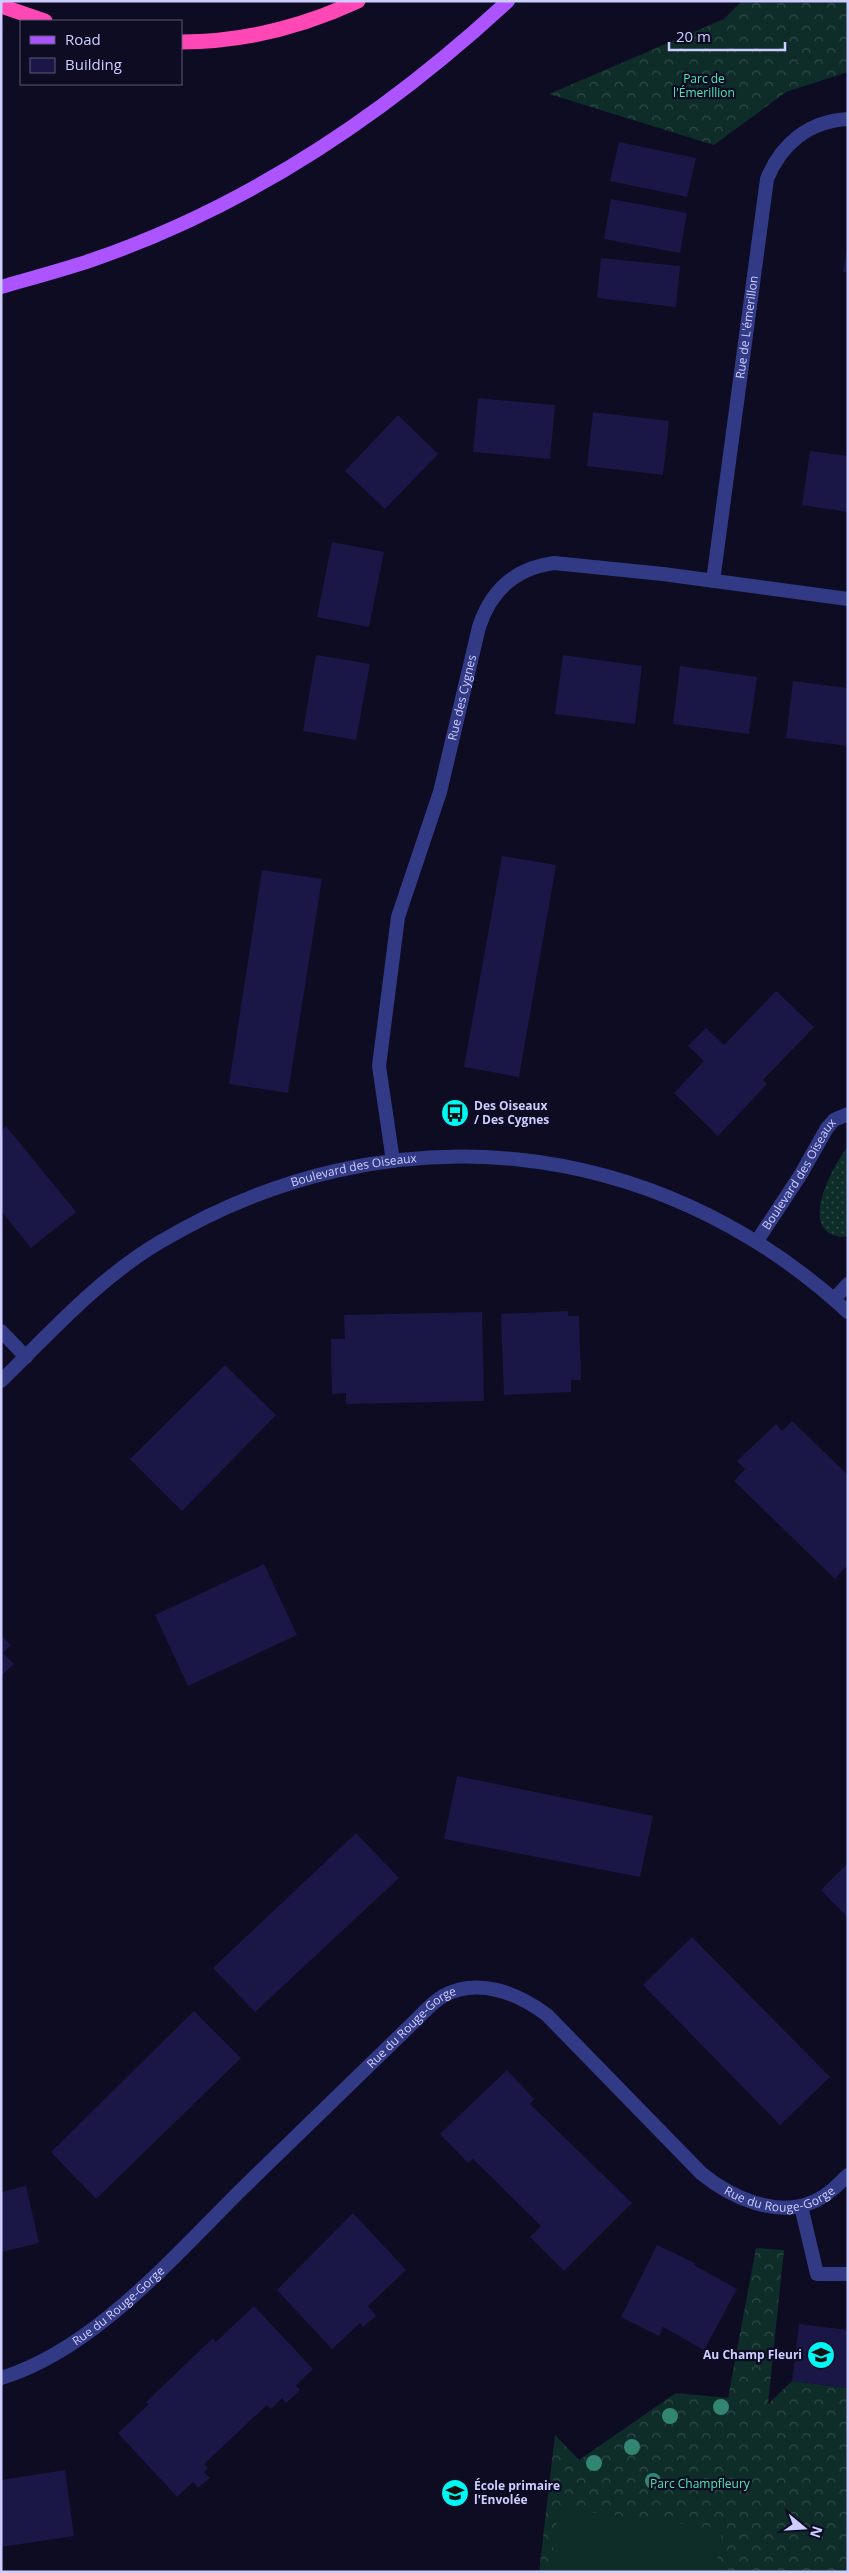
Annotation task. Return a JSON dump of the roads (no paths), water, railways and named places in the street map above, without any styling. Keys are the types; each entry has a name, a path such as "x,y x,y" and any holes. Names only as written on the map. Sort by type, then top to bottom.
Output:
{"highway":[{"path":"182,42 239,38 290,28 329,15 358,1"},
{"path":"1,6 42,20"}],"main road":[{"path":"1,287 92,260 138,242 180,224 263,182 339,137 395,98 435,66 508,1"}],"street":[{"name":"Rue de L'émerillon","path":"713,581 767,179 780,154 800,134 826,122 848,119"},
{"name":"Rue des Cygnes","path":"393,1161 379,1066 398,917 440,792 479,627 489,602 496,591 517,574 535,567 554,563 848,599"},
{"name":"Boulevard des Oiseaux","path":"756,1241 801,1174 827,1128 834,1120 848,1114"},
{"name":"Boulevard des Oiseaux","path":"1,1381 121,1268 177,1232 242,1201 314,1176 371,1163 443,1156 478,1157 570,1167 631,1182 679,1200 724,1222 756,1241 798,1269 848,1312"},
{"path":"834,1299 848,1284"},
{"path":"1,1331 26,1356"},
{"name":"Rue du Rouge-Gorge","path":"1,2378 41,2363 96,2327 189,2242 417,2019 442,1997 466,1988 483,1988 512,1995 526,2000 547,2015 682,2154 717,2186 767,2206 801,2206 830,2192 848,2175"},
{"path":"801,2206 817,2274 848,2274"}],"place":[{"name":"Des Oiseaux / Des Cygnes","path":"455,1113"},
{"name":"Au Champ Fleuri","path":"821,2355"},
{"name":"École primaire l'Envolée","path":"455,2493"}],"park label":[{"name":"Parc de l'Émerillion","path":"704,86"},
{"name":"Parc Champfleury","path":"700,2484"}]}
